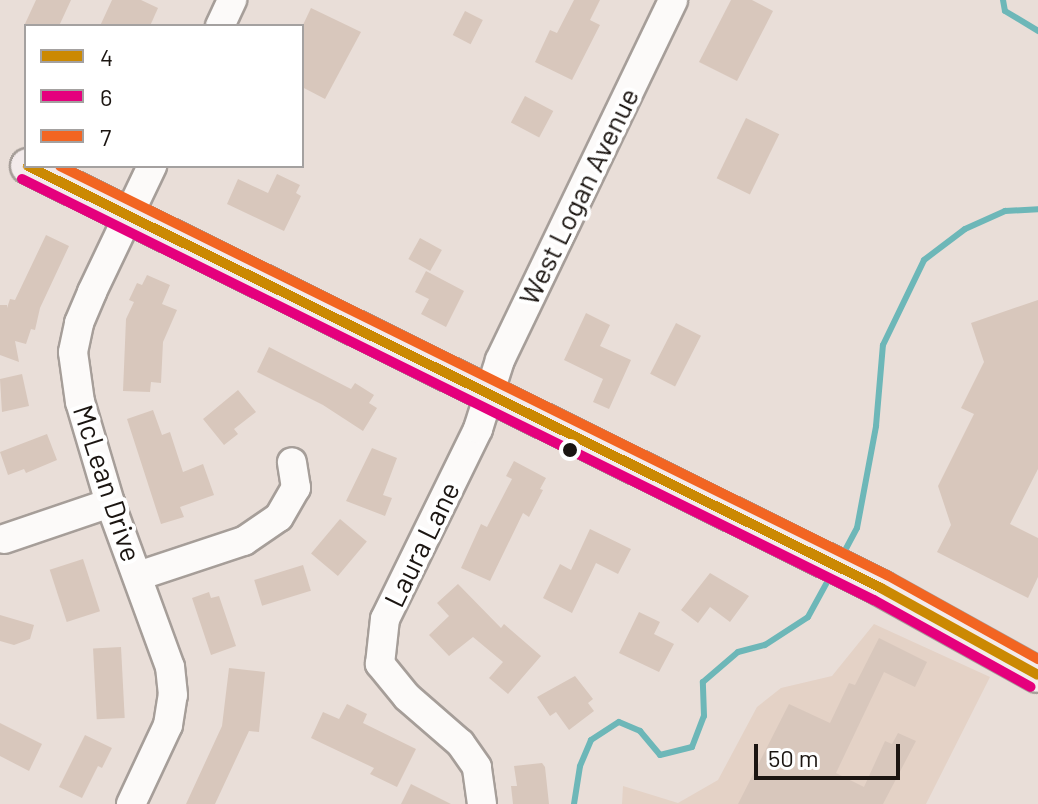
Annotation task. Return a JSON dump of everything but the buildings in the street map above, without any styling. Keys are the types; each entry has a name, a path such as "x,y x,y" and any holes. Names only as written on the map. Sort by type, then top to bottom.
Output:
{"main road":[{"path":"0,152 24,164"},
{"path":"33,168 881,588 1038,675"}],"street":[{"path":"221,24 232,0"},
{"name":"West Logan Avenue","path":"486,394 673,0"},
{"name":"McLean Drive","path":"131,804 168,725 173,695 170,667 110,503 80,402 73,352 79,323 151,168"},
{"name":"Laura Lane","path":"482,804 477,767 460,743 407,697 380,664 385,619 478,429 486,394"},
{"path":"138,576 244,541 279,517 296,488 292,462"},
{"path":"4,539 110,503"}],"shaded area":[{"path":"874,624 990,677 926,804 622,804 623,786 678,803 718,780 757,707 781,688 832,676"}],"waterway":[{"path":"1003,0 1005,11 1038,31"},
{"path":"841,558 857,528 876,426 883,345 924,260 965,229 1005,211 1038,209"},
{"path":"574,804 580,766 591,740 619,722 640,731 660,755 692,747 704,716 703,682 738,652 765,645 808,617 831,575"}],"transit line":[{"name":"4","path":"32,168 881,588 1038,675"},
{"name":"7","path":"64,168 887,575 1038,659"},
{"name":"6","path":"22,179 874,600 1031,687"}]}
